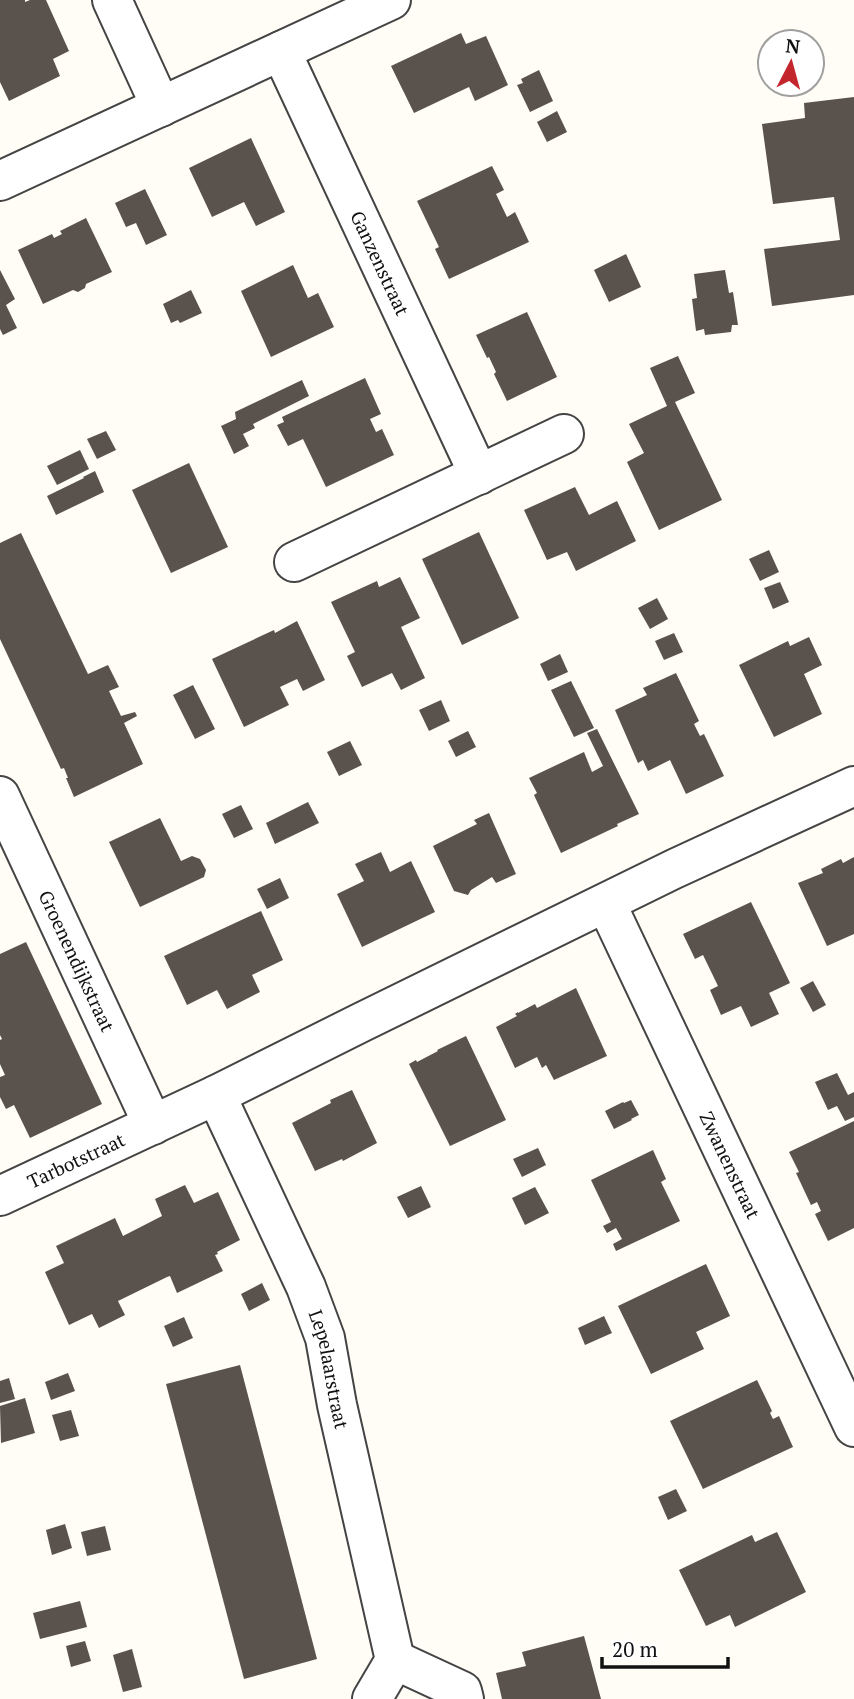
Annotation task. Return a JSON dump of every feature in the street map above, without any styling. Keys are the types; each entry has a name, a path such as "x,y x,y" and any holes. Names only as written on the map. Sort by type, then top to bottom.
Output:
{"street":[{"path":"112,0 161,107"},
{"path":"0,181 391,0"},
{"name":"Ganzenstraat","path":"281,51 479,475"},
{"path":"294,562 564,434"},
{"path":"153,1125 674,869 854,786"},
{"name":"Groenendijkstraat","path":"0,796 153,1125"},
{"name":"Zwanenstraat","path":"606,903 854,1427"},
{"name":"Lepelaarstraat","path":"216,1096 306,1287 325,1338 337,1405 395,1660"},
{"name":"Tarbotstraat","path":"0,1196 153,1125"},
{"path":"372,1699 395,1660 462,1691 464,1699"}],"building":[{"path":"0,0 46,0 69,51 53,59 60,76 9,101 0,82"},
{"path":"461,33 466,44 486,36 508,85 475,101 469,87 414,113 391,66"},
{"path":"539,70 553,101 530,112 517,85 523,83 521,79"},
{"path":"854,97 854,295 772,306 764,249 840,240 834,197 773,204 762,124 805,118 804,103"},
{"path":"557,111 567,132 547,142 537,122"},
{"path":"251,138 285,212 256,226 244,202 212,217 189,168"},
{"path":"492,166 504,190 496,194 507,217 515,212 529,242 449,279 435,249 439,247 417,201"},
{"path":"145,189 167,235 146,245 136,223 126,227 115,203"},
{"path":"86,218 112,272 86,284 85,288 78,292 73,290 43,304 18,250 52,234 54,238 62,234 60,231"},
{"path":"626,254 641,287 609,302 594,270"},
{"path":"293,265 308,298 318,293 334,327 271,357 241,291"},
{"path":"0,270 15,299 6,305 17,328 3,335 0,329"},
{"path":"725,270 729,293 733,292 738,325 732,325 731,332 705,335 704,329 696,331 692,299 697,298 694,274"},
{"path":"191,290 202,313 180,323 178,320 171,323 163,304"},
{"path":"527,312 557,377 507,401 489,357 487,358 476,335"},
{"path":"678,356 695,393 675,402 722,500 659,530 627,462 644,453 629,424 667,406 650,368"},
{"path":"365,378 381,414 370,419 376,432 382,429 394,455 326,487 303,439 288,446 277,425 284,422 282,417"},
{"path":"302,380 309,396 253,424 255,428 243,434 249,446 234,454 221,426 236,419 235,412"},
{"path":"106,431 116,450 97,459 87,439"},
{"path":"80,450 89,469 57,485 47,466"},
{"path":"189,463 228,547 171,573 132,490"},
{"path":"95,471 104,492 56,515 47,496"},
{"path":"575,487 589,515 617,501 636,541 576,571 567,552 547,560 524,510"},
{"path":"479,532 519,618 462,645 422,559"},
{"path":"21,533 88,674 108,665 119,687 109,691 121,716 135,712 137,716 124,723 143,764 74,797 64,768 61,769 0,639 0,543"},
{"path":"769,550 779,572 760,581 749,559"},
{"path":"400,577 420,618 401,627 425,678 401,690 392,673 362,687 347,656 355,652 331,602 377,581 379,587"},
{"path":"780,582 789,602 773,609 764,588"},
{"path":"657,598 668,619 650,629 638,608"},
{"path":"297,621 325,680 303,691 297,679 280,687 289,705 244,727 212,659"},
{"path":"674,633 683,652 664,660 655,641"},
{"path":"809,637 822,665 804,674 822,714 774,737 739,665 788,641 790,646"},
{"path":"560,654 568,672 548,681 540,664"},
{"path":"676,673 699,721 694,724 700,736 704,734 724,776 686,794 670,760 648,771 643,760 638,763 615,710 647,695 643,688"},
{"path":"571,681 594,728 574,737 551,690"},
{"path":"193,685 215,729 195,739 173,695"},
{"path":"441,700 450,721 429,731 419,710"},
{"path":"597,729 639,814 561,853 529,778 584,752 592,772 603,766 587,733"},
{"path":"468,731 476,747 456,757 448,741"},
{"path":"350,741 362,765 339,776 327,752"},
{"path":"308,802 319,823 275,844 266,823"},
{"path":"241,805 253,829 234,838 222,814"},
{"path":"489,813 516,874 496,883 492,877 471,890 468,895 454,891 433,846 477,824 474,820"},
{"path":"160,818 181,861 192,856 200,859 206,870 204,877 140,907 109,842"},
{"path":"381,852 390,872 411,861 435,912 362,947 337,894 364,881 355,864"},
{"path":"854,857 854,934 827,946 798,883 823,873 821,869 841,859 843,863"},
{"path":"280,878 289,898 267,909 257,889"},
{"path":"751,902 790,983 769,993 779,1014 751,1027 741,1006 721,1015 710,990 718,986 703,955 695,959 683,934"},
{"path":"261,911 283,960 252,975 260,992 227,1009 217,990 187,1005 164,956"},
{"path":"26,942 102,1104 30,1138 14,1105 6,1109 0,1097 0,1077 5,1075 0,1064 0,954"},
{"path":"813,981 826,1005 813,1012 800,988"},
{"path":"576,988 607,1056 554,1080 546,1065 542,1068 537,1057 515,1068 496,1027 517,1016 515,1014 518,1012 535,1004 537,1008"},
{"path":"466,1036 506,1120 450,1146 409,1064"},
{"path":"837,1073 848,1095 854,1092 854,1117 845,1121 837,1106 828,1110 815,1082"},
{"path":"352,1090 377,1143 343,1161 342,1159 315,1171 292,1123"},
{"path":"631,1100 639,1115 614,1129 605,1111"},
{"path":"854,1121 854,1228 828,1241 815,1214 821,1211 817,1202 811,1205 789,1152"},
{"path":"538,1148 546,1165 522,1177 513,1159"},
{"path":"653,1150 666,1179 661,1182 680,1221 616,1251 613,1244 622,1239 616,1228 607,1233 603,1226 611,1222 591,1180"},
{"path":"185,1185 194,1203 218,1192 240,1240 215,1255 223,1271 177,1293 170,1276 167,1277 118,1301 125,1315 99,1328 92,1314 69,1325 45,1272 64,1263 56,1246 115,1218 123,1236 162,1216 155,1199"},
{"path":"421,1186 431,1207 408,1218 397,1197"},
{"path":"535,1187 549,1213 525,1225 512,1198"},
{"path":"706,1264 730,1316 696,1332 704,1349 651,1374 618,1306"},
{"path":"262,1283 270,1300 249,1311 241,1294"},
{"path":"604,1316 612,1333 585,1345 578,1328"},
{"path":"184,1317 193,1338 173,1347 164,1326"},
{"path":"240,1365 317,1659 244,1679 166,1384"},
{"path":"68,1373 75,1391 51,1400 45,1382"},
{"path":"9,1378 15,1399 0,1403 0,1381"},
{"path":"757,1380 772,1411 770,1413 773,1419 779,1416 793,1447 703,1489 670,1421"},
{"path":"25,1398 35,1433 1,1443 0,1406"},
{"path":"71,1410 79,1436 60,1441 52,1415"},
{"path":"676,1489 687,1511 668,1520 658,1497"},
{"path":"65,1524 72,1548 52,1555 46,1530"},
{"path":"105,1526 111,1550 87,1556 81,1532"},
{"path":"777,1532 806,1592 735,1627 730,1615 706,1626 679,1570 752,1535 755,1542"},
{"path":"80,1601 87,1627 40,1639 33,1613"},
{"path":"584,1636 601,1699 502,1699 496,1673 526,1666 522,1652"},
{"path":"85,1641 91,1661 71,1667 66,1646"},
{"path":"132,1649 142,1687 123,1692 113,1655"}]}
